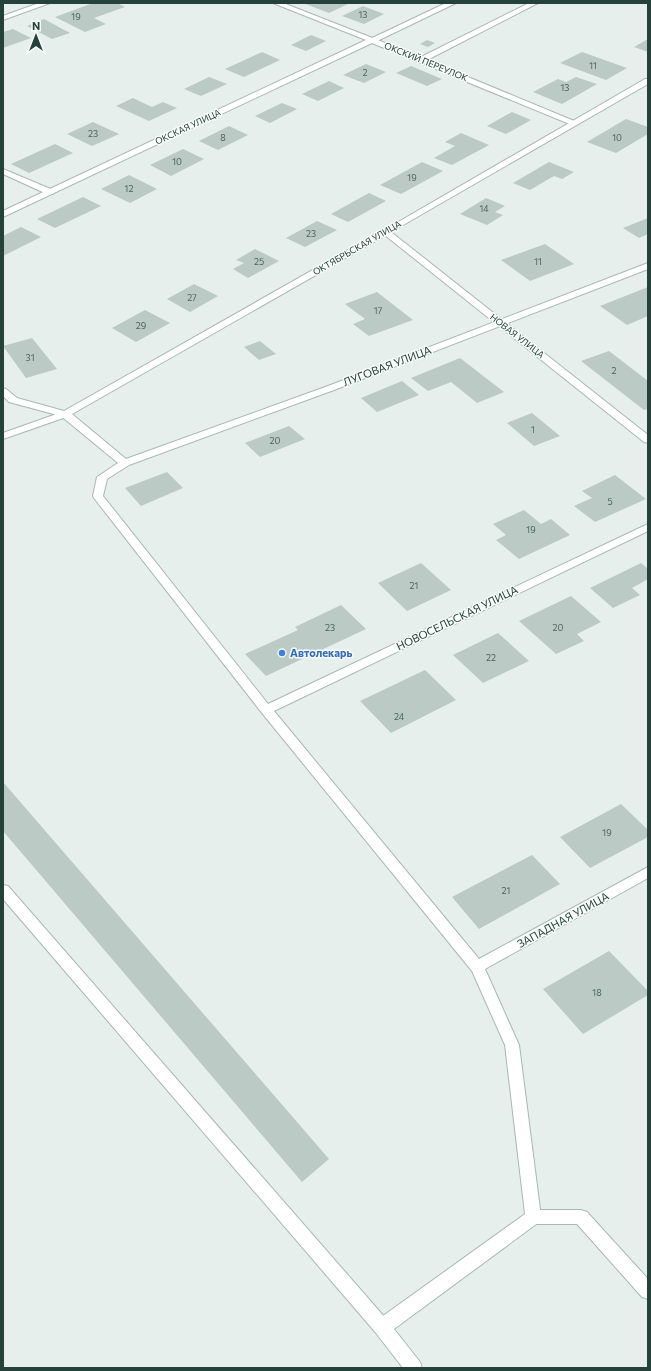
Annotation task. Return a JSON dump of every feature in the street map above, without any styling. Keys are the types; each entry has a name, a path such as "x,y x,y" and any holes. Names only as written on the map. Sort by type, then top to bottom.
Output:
{"street":[{"path":"3,18 46,3"},
{"name":"ОКСКИЙ ПЕРЕУЛОК","path":"277,3 575,123"},
{"name":"ОКСКАЯ УЛИЦА","path":"3,214 452,3"},
{"path":"421,60 534,3"},
{"name":"ОКТЯБРЬСКАЯ УЛИЦА","path":"3,436 65,414 648,82"},
{"path":"3,171 50,192"},
{"name":"НОВАЯ УЛИЦА","path":"385,232 648,440"},
{"name":"ЛУГОВАЯ УЛИЦА","path":"266,710 98,496 102,477 125,463 331,388 648,266"},
{"path":"3,391 13,400 65,414 125,463"},
{"name":"НОВОСЕЛЬСКАЯ УЛИЦА","path":"266,710 648,526"},
{"path":"266,710 477,968 512,1045 533,1217"},
{"name":"ЗАПАДНАЯ УЛИЦА","path":"477,968 648,872"},
{"path":"3,890 382,1327 414,1368"},
{"path":"382,1327 533,1217 581,1217 648,1291"}],"building":[{"path":"93,3 117,3 125,7 94,18 106,24 85,32 55,17"},
{"path":"303,3 350,3 329,13"},
{"path":"363,6 384,14 364,24 342,16"},
{"path":"44,19 70,33 52,39 27,26"},
{"path":"13,29 31,38 3,48 3,32"},
{"path":"311,35 326,41 306,51 291,45"},
{"path":"648,39 648,52 634,47"},
{"path":"427,40 435,43 428,47 420,44"},
{"path":"262,52 280,60 244,77 225,69"},
{"path":"582,52 627,68 606,80 560,63"},
{"path":"366,64 386,72 364,83 343,75"},
{"path":"411,66 442,79 427,86 396,73"},
{"path":"209,77 227,84 201,96 184,89"},
{"path":"576,77 597,84 562,104 533,92 558,79 566,82"},
{"path":"329,81 344,88 318,101 302,94"},
{"path":"133,98 152,107 163,102 177,108 149,121 116,106"},
{"path":"282,103 297,109 270,123 255,116"},
{"path":"512,112 531,120 506,134 487,126"},
{"path":"626,119 648,127 648,134 616,153 587,142"},
{"path":"93,122 119,134 92,146 67,134"},
{"path":"229,126 248,135 218,150 199,141"},
{"path":"461,133 489,145 452,165 434,158 455,146 445,142"},
{"path":"55,144 73,153 29,173 11,164"},
{"path":"183,149 204,159 171,176 150,165"},
{"path":"422,162 443,171 401,194 380,185"},
{"path":"549,162 574,172 562,179 554,176 530,190 513,183"},
{"path":"129,175 157,189 130,203 101,189"},
{"path":"369,193 386,201 348,222 331,214"},
{"path":"83,197 101,206 55,228 37,219"},
{"path":"486,198 505,206 495,212 503,215 487,225 460,214"},
{"path":"648,218 648,234 639,238 623,228"},
{"path":"317,221 337,230 305,247 286,238"},
{"path":"21,227 41,237 3,256 3,236"},
{"path":"545,244 574,264 530,281 501,260"},
{"path":"255,249 279,261 248,278 233,269 244,263 236,260"},
{"path":"194,284 218,296 190,312 167,299"},
{"path":"648,287 648,316 627,325 600,306"},
{"path":"377,292 413,320 369,336 353,324 365,319 345,304"},
{"path":"145,310 170,323 136,342 112,328"},
{"path":"32,338 57,369 26,378 3,346"},
{"path":"260,341 276,354 259,360 244,347"},
{"path":"609,351 648,381 648,409 644,410 581,361"},
{"path":"460,358 504,392 477,403 451,382 428,391 411,378"},
{"path":"402,381 419,395 377,412 361,398"},
{"path":"532,413 560,436 534,446 507,423"},
{"path":"289,426 305,439 260,457 245,443"},
{"path":"167,472 183,488 141,506 125,488"},
{"path":"615,475 646,499 595,522 574,506 592,498 582,491"},
{"path":"524,510 541,524 551,519 570,535 519,559 496,540 506,535 493,524"},
{"path":"421,563 451,590 407,611 378,583"},
{"path":"641,563 648,569 648,579 632,588 640,595 613,608 590,588"},
{"path":"571,596 601,622 577,634 584,641 556,654 519,621"},
{"path":"341,605 366,629 266,676 245,654 298,630 295,627"},
{"path":"498,633 529,661 483,683 453,655"},
{"path":"425,670 456,700 391,733 360,701"},
{"path":"3,782 329,1159 302,1182 3,831"},
{"path":"621,804 648,830 648,837 590,868 560,837"},
{"path":"532,855 560,884 479,929 452,897"},
{"path":"609,951 648,991 648,995 583,1034 543,989"}],"place":[{"name":"Автолекарь","path":"282,653"}]}
